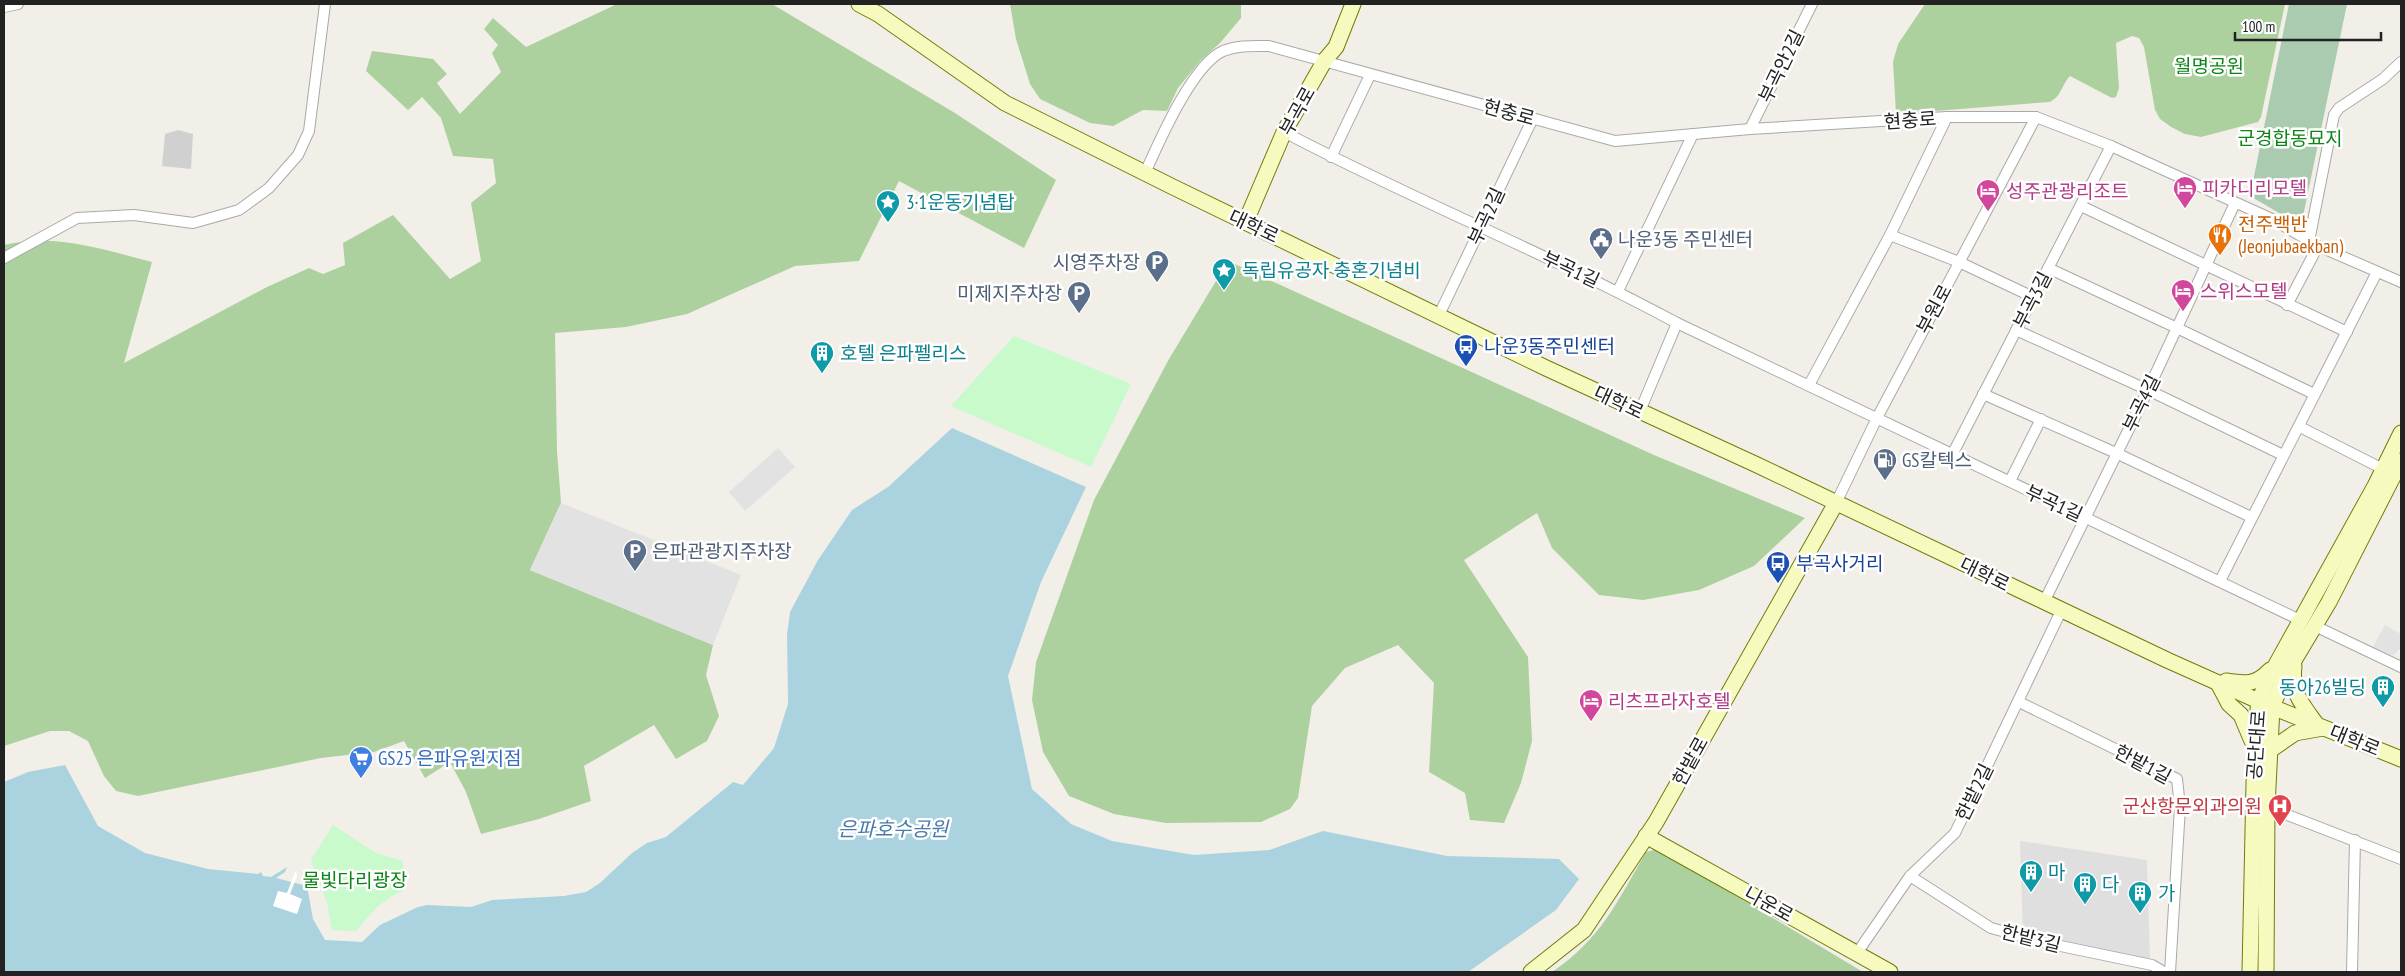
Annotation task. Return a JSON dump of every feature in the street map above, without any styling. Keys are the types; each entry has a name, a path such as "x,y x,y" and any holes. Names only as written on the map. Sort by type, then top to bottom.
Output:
{"street":[{"path":"4,7 18,4"},
{"path":"4,258 76,218 134,215 193,223 239,210 269,188 298,156 309,131 325,4"},
{"name":"대학로","path":"859,4 881,9 1005,103 1145,173 2061,611 2266,704 2401,759"},
{"name":"부곡로","path":"1246,221 1284,132 1325,60 1336,47 1353,4"},
{"name":"부곡안2길","path":"1750,129 1812,4"},
{"name":"현충로","path":"1145,173 1184,94 1202,69 1222,52 1243,46 1269,46 1325,60 1370,76 1615,141 1750,129 1947,117 2036,117 2111,146 2272,219 2314,243 2401,282"},
{"path":"2287,305 2314,243 2334,115 2339,108 2383,79 2401,62"},
{"path":"1331,157 1370,76"},
{"name":"현충로","path":"1890,235 1947,117"},
{"name":"부원로","path":"1836,503 1877,418 2036,117"},
{"name":"부곡2길","path":"1439,315 1533,118"},
{"name":"부곡1길","path":"1284,132 1331,157 1618,291 1677,323 2300,620"},
{"path":"1618,291 1693,134"},
{"name":"부곡3길","path":"1952,455 2111,146"},
{"name":"부곡4길","path":"2044,602 2207,267 2235,203"},
{"path":"2081,206 2347,332"},
{"path":"1809,385 1890,235 1959,262 2033,297"},
{"path":"2048,268 2314,394"},
{"path":"2220,581 2283,455 2300,427 2314,394 2377,272"},
{"path":"1640,411 1677,323"},
{"path":"2016,330 2148,390 2283,455"},
{"path":"1983,394 2116,453 2251,517"},
{"path":"2010,481 2041,419"},
{"path":"2300,427 2395,470"},
{"name":"공단대로","path":"2266,704 2316,626 2395,470 2401,433"},
{"name":"공단대로","path":"2250,972 2262,751 2266,704 2276,663 2300,620 2395,470"},
{"name":"한밭로","path":"1531,972 1584,930 1656,822 1836,503"},
{"name":"한밭2길","path":"1857,953 1910,876 1955,833 2061,611"},
{"path":"2316,626 2401,665"},
{"path":"2214,681 2229,704 2241,716 2262,751 2295,732 2321,726 2300,701 2292,682 2295,660"},
{"path":"2214,681 2244,684 2261,680 2276,663"},
{"name":"한밭1길","path":"2019,702 2177,779 2180,807 2170,972"},
{"path":"2180,807 2260,806 2355,840 2401,859"},
{"name":"공단대로","path":"2260,806 2266,972"},
{"name":"나운로","path":"1646,836 1890,972"},
{"path":"2352,972 2355,840"},
{"name":"한밭3길","path":"1910,876 1991,928 2046,943 2152,965 2164,972"}],"shaded area":[{"path":"178,130 193,134 191,169 162,166 165,134"},
{"path":"778,448 795,467 745,511 729,492"},
{"name":"은파관광지주차장","path":"561,503 741,575 713,645 530,570"},
{"path":"2385,625 2401,634 2401,648 2394,655 2373,647"},
{"path":"2020,841 2147,860 2150,960 2023,936"}],"green space":[{"path":"617,4 772,4 955,113 1056,180 1024,248 899,181 859,261 795,266 687,314 626,327 555,333 557,451 561,503 530,570 713,645 706,675 719,716 707,741 676,759 654,725 584,766 591,801 539,819 481,834 466,792 450,762 425,778 404,741 374,752 321,758 138,796 116,791 104,776 88,741 69,731 50,731 4,746 4,245 42,241 78,244 152,262 124,363 267,287 309,268 323,274 345,265 343,243 393,215 450,279 481,261 471,203 496,183 493,159 453,156 441,118 422,97 408,110 366,71 372,51 433,59 447,74 437,83 460,114 501,72 492,53 498,45 484,29 493,18 526,47"},
{"path":"1010,4 1241,4 1241,18 1220,43 1201,60 1178,88 1167,111 1143,110 1113,126 1090,123 1040,99 1030,84 1016,39"},
{"name":"월명공원","path":"1925,4 2285,4 2261,117 2258,122 2201,137 2185,134 2160,119 2155,110 2144,47 2139,38 2132,36 2116,43 2119,88 2116,97 2112,98 2070,76 2059,94 2049,102 1896,114 1893,62 1898,44"},
{"name":"군경합동묘지","path":"2289,4 2347,4 2301,226 2250,196"},
{"path":"1228,261 1654,455 1805,518 1754,566 1699,590 1643,600 1599,595 1552,548 1537,513 1464,560 1528,657 1532,741 1521,783 1504,823 1470,820 1465,793 1429,772 1434,683 1398,645 1345,668 1312,706 1298,798 1290,809 1261,822 1166,823 1114,814 1069,796 1043,752 1032,700 1036,662 1094,500 1169,359"},
{"path":"1014,336 1131,384 1091,467 951,406"},
{"name":"물빛다리광장","path":"333,825 376,853 403,861 404,890 390,897 376,908 356,931 332,930 327,903 311,860"},
{"path":"1658,849 1863,972 1552,972 1569,959 1596,933 1646,852"}],"water":[{"name":"은파호수공원","path":"952,428 1086,487 1041,582 1008,676 1032,789 1071,824 1112,841 1194,855 1269,850 1323,831 1447,856 1559,859 1579,879 1556,910 1468,972 4,972 4,782 28,772 65,765 98,826 145,853 208,869 258,874 261,872 263,876 271,877 287,867 285,872 276,878 307,886 313,919 325,940 362,942 380,925 418,907 427,905 471,907 492,900 564,896 586,892 600,883 632,853 647,843 666,837 733,782 743,785 774,748 788,704 787,635 790,612 818,560 852,510 888,487"}],"pier":[{"path":"296,870 297,876 290,894 302,899 297,914 273,906 278,891 287,893"}],"place":[{"name":"피카디리모텔","path":"2185,209"},
{"name":"성주관광리조트","path":"1988,212"},
{"name":"3·1운동기념탑","path":"888,223"},
{"name":"전주백반 (Jeonjubaekban)","path":"2220,256"},
{"name":"나운3동 주민센터","path":"1601,260"},
{"name":"시영주차장","path":"1157,283"},
{"name":"독립유공자 충혼기념비","path":"1224,291"},
{"name":"스위스모텔","path":"2183,312"},
{"name":"미제지주차장","path":"1079,314"},
{"name":"나운3동주민센터","path":"1466,367"},
{"name":"호텔 은파펠리스","path":"822,374"},
{"name":"GS칼텍스","path":"1885,481"},
{"name":"은파관광지주차장","path":"635,572"},
{"name":"부곡사거리","path":"1778,584"},
{"name":"동아26빌딩","path":"2383,708"},
{"name":"리츠프라자호텔","path":"1591,722"},
{"name":"GS25 은파유원지점","path":"361,779"},
{"name":"군산항문외과의원","path":"2280,827"},
{"name":"마","path":"2031,893"},
{"name":"다","path":"2085,905"},
{"name":"가","path":"2140,914"}]}
